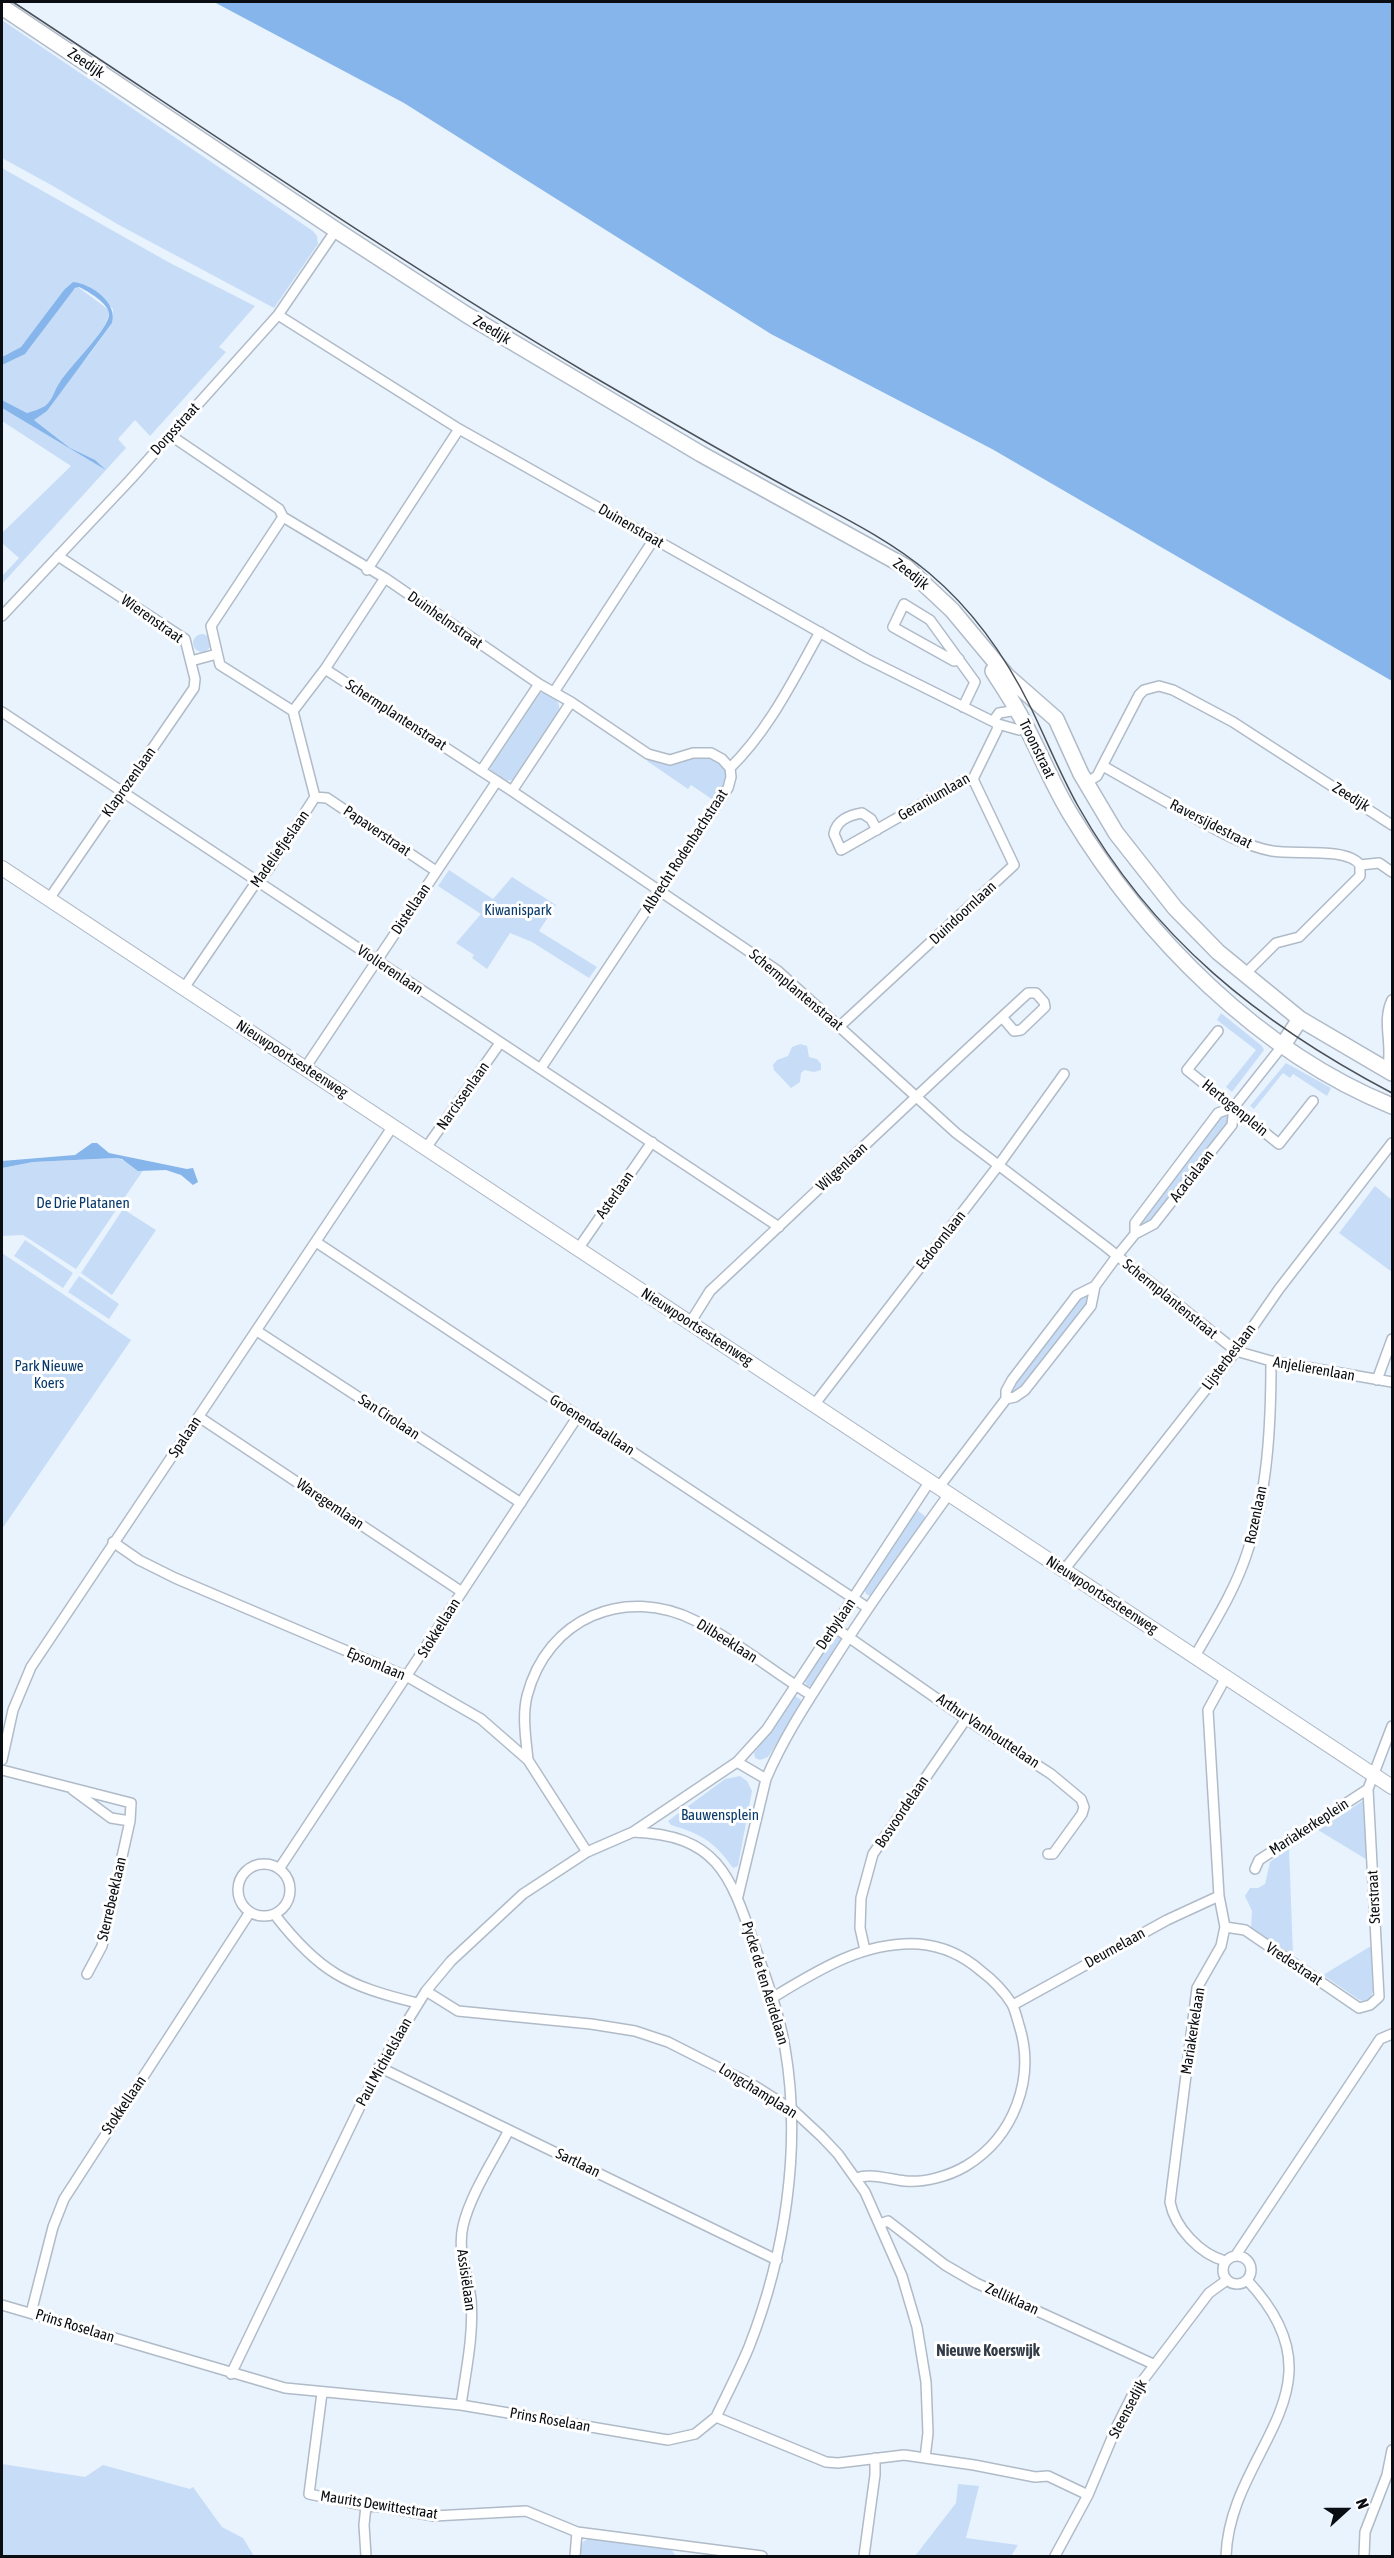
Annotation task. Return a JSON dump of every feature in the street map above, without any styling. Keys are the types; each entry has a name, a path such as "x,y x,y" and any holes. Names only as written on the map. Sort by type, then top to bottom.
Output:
{"main road":[{"name":"Zeedijk","path":"2,7 467,315 701,454 906,567 952,610 980,647 1007,676 1043,707"},
{"name":"Zeedijk","path":"980,647 1017,710"},
{"name":"Troonstraat","path":"1390,1072 1300,1019 1244,975 1175,908 1143,870 1116,833 1086,783 1056,719 1043,707 1030,705 1017,710 1069,813 1103,865 1154,930 1201,979 1255,1025 1340,1080 1392,1106"},
{"name":"Nieuwpoortsesteenweg","path":"2,868 1392,1787"},
{"name":"Acacialaan","path":"1283,1045 1300,1019"}],"street":[{"name":"Dorpsstraat","path":"2,616 278,315 336,230"},
{"name":"Duinenstraat","path":"278,315 459,429 867,659 996,722 1019,730 1026,728"},
{"path":"367,570 459,429"},
{"name":"Duinhelmstraat","path":"170,435 279,509 283,517 367,570 384,578 539,684 571,702 648,754 669,760 693,753 711,753 722,759 730,768"},
{"path":"283,517 211,626 220,665 293,711 325,669 384,578"},
{"path":"554,693 654,539"},
{"name":"Wierenstraat","path":"58,556 185,639 191,661 217,654"},
{"path":"959,659 954,661 893,627 904,604 930,620 959,659 975,682 963,707"},
{"name":"Albrecht Rodenbachstraat","path":"541,1068 728,788 731,777 730,768 754,742 772,717 820,632"},
{"name":"Klaprozenlaan","path":"49,899 194,688 191,661"},
{"name":"Schermplantenstraat","path":"325,669 497,781 778,971 916,1097 998,1166 1236,1351"},
{"path":"481,771 539,684"},
{"name":"Zeedijk","path":"1103,766 1138,695 1144,690 1159,686 1173,690 1233,722 1392,825"},
{"path":"512,791 571,702"},
{"path":"996,722 999,714 1017,710"},
{"name":"Madeliefjeslaan","path":"184,988 257,881 268,870 315,797 293,711"},
{"name":"Violierenlaan","path":"2,712 778,1227"},
{"name":"Geraniumlaan","path":"877,830 871,819 862,813 854,814 838,823 834,834 841,850 877,830 962,781 973,778 997,730 996,722"},
{"path":"1086,783 1097,776 1103,766"},
{"name":"Raversijdestraat","path":"1103,766 1258,849 1285,853 1345,855 1356,858 1360,864 1379,862 1392,872"},
{"name":"Duindoornlaan","path":"840,1026 1014,865 973,778"},
{"name":"Distellaan","path":"305,1068 497,781"},
{"name":"Papaverstraat","path":"315,797 327,798 436,871"},
{"path":"1244,975 1276,943 1299,937 1360,876 1360,864"},
{"name":"Wilgenlaan","path":"690,1323 710,1291 916,1097 1002,1017 1028,993 1036,993 1044,1002 1045,1007 1021,1030 1014,1031 1002,1017"},
{"path":"1390,1072 1387,1010 1392,1000"},
{"name":"Hertogenplein","path":"1218,1031 1187,1070 1279,1143 1313,1101"},
{"name":"Narcissenlaan","path":"426,1148 500,1043"},
{"name":"Acacialaan","path":"1135,1234 1136,1223 1141,1215 1218,1113 1234,1107 1283,1045"},
{"name":"Esdoornlaan","path":"814,1405 998,1166 1064,1074"},
{"name":"Acacialaan","path":"1006,1399 1015,1397 1025,1390 1091,1306 1095,1286 1117,1257 1135,1234 1154,1224 1232,1125 1234,1107"},
{"name":"Spalaan","path":"2,1760 13,1710 31,1667 393,1126"},
{"name":"Asterlaan","path":"578,1249 652,1142"},
{"name":"Lijsterbeslaan","path":"1064,1570 1236,1351 1279,1289 1392,1143"},
{"name":"Groenendaallaan","path":"316,1242 868,1608"},
{"name":"Acacialaan","path":"939,1487 1006,1399 1006,1392 1012,1380 1077,1295 1095,1286"},
{"name":"San Cirolaan","path":"257,1331 521,1503"},
{"path":"1377,1380 1392,1339"},
{"name":"Anjelierenlaan","path":"1236,1351 1271,1361 1392,1382"},
{"name":"Rozenlaan","path":"1195,1656 1231,1591 1250,1543 1258,1512 1267,1454 1271,1407 1271,1361"},
{"name":"Stokkellaan","path":"279,1869 408,1677 578,1416"},
{"name":"Waregemlaan","path":"199,1417 462,1592"},
{"name":"Derbylaan","path":"737,1762 767,1729 853,1598 939,1487"},
{"name":"Derbylaan","path":"766,1779 782,1742 868,1608 939,1487"},
{"name":"Epsomlaan","path":"113,1542 139,1560 175,1578 408,1677 481,1719 528,1760 587,1852"},
{"name":"Dilbeeklaan","path":"528,1760 525,1731 527,1698 537,1671 550,1649 565,1632 589,1616 615,1607 644,1605 665,1609 696,1620 811,1695"},
{"name":"Arthur Vanhouttelaan","path":"834,1627 966,1719 1051,1774 1081,1799 1084,1807 1082,1814 1053,1854 1048,1854"},
{"name":"Mariakerkelaan","path":"1225,2261 1210,2254 1188,2237 1174,2218 1170,2202 1197,1988 1221,1946 1225,1927 1219,1896 1208,1710 1226,1677"},
{"name":"Bosvoordelaan","path":"865,1950 860,1928 861,1898 873,1854 966,1719"},
{"name":"Sterstraat","path":"1359,2008 1370,2005 1379,1997 1368,1788 1392,1726"},
{"path":"633,1832 737,1762 766,1779 738,1896"},
{"path":"2,1770 131,1803 130,1821 111,1818 68,1787"},
{"name":"Mariakerkeplein","path":"1255,1869 1259,1860 1368,1788"},
{"name":"Sterrebeeklaan","path":"87,1974 102,1946 130,1821"},
{"path":"633,1832 657,1833 684,1841 702,1850 719,1864 738,1896"},
{"name":"Paul Michielslaan","path":"231,2374 379,2067 426,1990 451,1961 523,1894 587,1852 633,1832"},
{"path":"261,1864 279,1869 290,1884 290,1893 285,1905 275,1915 258,1916 250,1912 243,1906 238,1889 245,1872 261,1864"},
{"name":"Pycke de ten Aerdelaan","path":"716,2418 748,2349 777,2260 785,2216 792,2110 785,2048 772,1998 738,1896"},
{"name":"Deurnelaan","path":"1013,2005 1167,1920 1219,1896"},
{"name":"Stokkellaan","path":"31,2313 53,2227 64,2199 250,1912"},
{"path":"275,1915 297,1944 320,1964 351,1983 379,1994 417,2003"},
{"name":"Vredestraat","path":"1225,1927 1245,1930 1359,2008"},
{"path":"772,1998 819,1970 865,1950 894,1945 921,1944 955,1953 998,1984 1013,2005 1024,2039 1025,2073 1020,2100 1006,2126 990,2148 965,2167 942,2177 909,2181 866,2175 856,2178"},
{"name":"Longchamplaan","path":"426,1990 444,2004 458,2011 591,2024 635,2031 668,2042 708,2061 792,2110 838,2154 856,2178 880,2224 902,2276 917,2327 926,2382 928,2433 925,2458"},
{"path":"1241,2257 1247,2241 1380,2038 1392,2034"},
{"name":"Sartlaan","path":"379,2067 777,2260"},
{"name":"Assisiëlaan","path":"461,2405 471,2331 471,2299 460,2249 463,2225 473,2199 509,2130"},
{"name":"Zelliklaan","path":"880,2224 888,2221 945,2265 976,2283 1153,2364"},
{"path":"1241,2257 1251,2269 1247,2280 1238,2284 1227,2280 1223,2272 1225,2261 1241,2257"},
{"name":"Steensedijk","path":"1055,2556 1088,2495 1134,2392 1209,2293 1227,2280"},
{"path":"1226,2556 1234,2511 1278,2420 1288,2383 1289,2367 1282,2332 1264,2299 1247,2280"},
{"name":"Prins Roselaan","path":"2,2305 285,2388 461,2405 668,2440 695,2434 716,2418"},
{"name":"Maurits Dewittestraat","path":"322,2393 309,2494 366,2506 383,2506 434,2516 526,2511 577,2532 687,2552 762,2556"},
{"path":"716,2418 826,2462 838,2463 904,2455 1035,2477 1048,2476 1088,2495"},
{"path":"1364,2556 1365,2532 1387,2475 1392,2450"},
{"path":"864,2556 875,2475 875,2458"},
{"path":"366,2506 364,2525 366,2556"},
{"path":"575,2556 577,2532"}],"green space":[{"path":"2,20 313,231 317,236 318,244 274,308 119,225 2,158"},
{"path":"2,168 170,263 255,306 219,347 226,352 150,436 135,420 118,439 126,448 2,584 2,576 19,558 2,543 2,533 71,466 2,421 2,408 69,448 33,419 47,411 63,386 89,355 112,323 113,309 89,287 73,282 21,347 2,357"},
{"path":"78,287 109,310 104,327 65,375 45,406 27,413 2,400 2,365 26,352 66,297"},
{"path":"202,634 208,637 211,643 208,649 202,652 196,649 193,643 196,637"},
{"path":"536,694 555,698 559,705 559,713 515,780 503,781 491,773 490,765"},
{"path":"711,755 723,767 727,777 716,802 691,785 688,789 647,761 649,757"},
{"name":"Kiwanispark","path":"449,870 493,899 512,877 556,905 539,931 597,967 589,978 532,942 510,933 487,969 472,958 474,955 456,943 481,914 438,886"},
{"path":"1221,1013 1264,1050 1232,1092 1226,1087 1256,1050 1217,1020"},
{"path":"800,1044 807,1046 809,1057 817,1059 821,1064 821,1070 814,1072 804,1070 801,1073 800,1082 791,1088 774,1070 773,1065 777,1060 788,1056 792,1047"},
{"path":"1286,1063 1331,1088 1327,1096 1293,1074 1290,1078 1283,1073 1254,1109 1250,1106"},
{"path":"1230,1112 1228,1123 1152,1220 1142,1226 1141,1222 1219,1120"},
{"name":"De Drie Platanen","path":"116,1158 144,1169 76,1269 23,1235 2,1236 2,1168 33,1162"},
{"path":"1375,1186 1392,1200 1392,1272 1339,1233"},
{"name":"De Drie Platanen","path":"123,1209 156,1230 112,1295 81,1273"},
{"path":"25,1240 73,1273 63,1288 14,1256"},
{"name":"Park Nieuwe Koers","path":"2,1253 131,1340 2,1529"},
{"path":"79,1276 119,1304 109,1319 68,1292"},
{"path":"1091,1292 1089,1301 1020,1388 1012,1392 1012,1388 1081,1297"},
{"path":"916,1509 927,1518 886,1579 870,1596 866,1594 864,1588"},
{"path":"838,1637 842,1640 814,1686 807,1686 804,1679 831,1638"},
{"path":"795,1696 802,1704 768,1757 760,1760 755,1758 754,1753"},
{"name":"Bauwensplein","path":"740,1776 747,1781 752,1791 738,1866 733,1868 713,1845 691,1832 671,1825 668,1821 725,1779"},
{"path":"1364,1800 1366,1801 1369,1861 1318,1830"},
{"path":"1289,1848 1293,1955 1251,1928 1252,1911 1245,1896 1250,1888 1258,1888 1265,1884 1270,1862"},
{"path":"1371,1946 1373,1991 1370,1999 1362,2001 1358,1999 1323,1975"},
{"path":"2,2464 85,2477 103,2465 190,2489 193,2487 222,2527 243,2538 254,2556 2,2556"},
{"path":"958,2484 979,2486 966,2538 1018,2545 1011,2556 915,2556 956,2503"},
{"path":"590,2538 671,2549 676,2556 580,2556 581,2543"}],"water":[{"path":"214,2 1392,2 1392,681 992,449 771,334 404,103"},
{"path":"73,282 88,286 102,296 111,308 112,323 47,411 34,420 70,448 95,460 106,470 2,408 2,400 27,413 45,406 64,376 103,329 108,320 108,310 92,294 79,287 75,288 25,354 2,365 2,357 21,347 64,290"},
{"path":"92,1143 97,1143 109,1153 187,1169 193,1168 198,1182 193,1185 181,1175 166,1170 138,1171 122,1159 116,1158 33,1162 2,1168 2,1161 75,1155"}],"tram line":[{"path":"13,2 441,284 709,444 858,525 895,547 929,573 960,603 987,635 1021,689 1078,806 1108,854 1140,897 1175,937 1213,973 1297,1037 1392,1093"}],"district":[{"name":"Nieuwe Koerswijk","path":"988,2351"}]}
